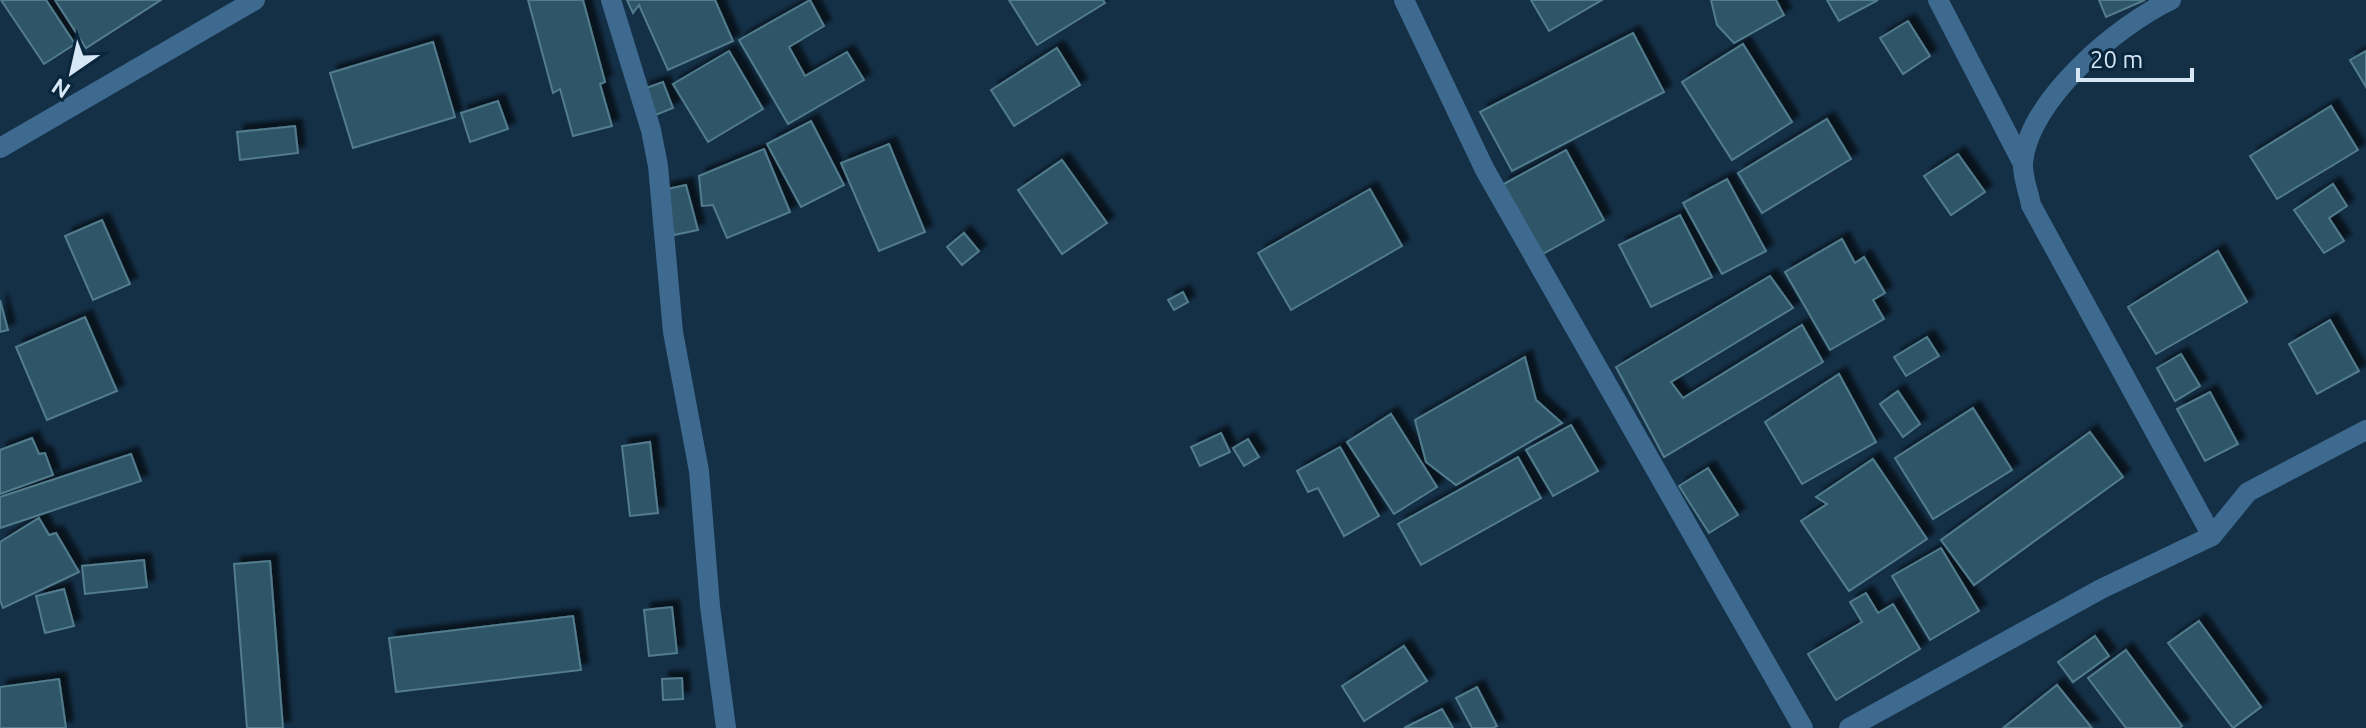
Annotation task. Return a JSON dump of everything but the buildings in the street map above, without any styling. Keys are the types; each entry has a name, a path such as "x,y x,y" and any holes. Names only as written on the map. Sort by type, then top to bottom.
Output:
{"street":[{"path":"0,148 255,0"},
{"path":"611,0 651,130 658,166 673,332 699,471 710,606 726,728"},
{"path":"1404,0 1485,170 1803,728"},
{"path":"1938,0 2023,164 2031,205 2212,536"},
{"path":"2023,164 2035,128 2061,87 2101,46 2150,10 2171,0"},
{"path":"1849,728 2101,589 2212,536 2248,492 2366,430"}]}
